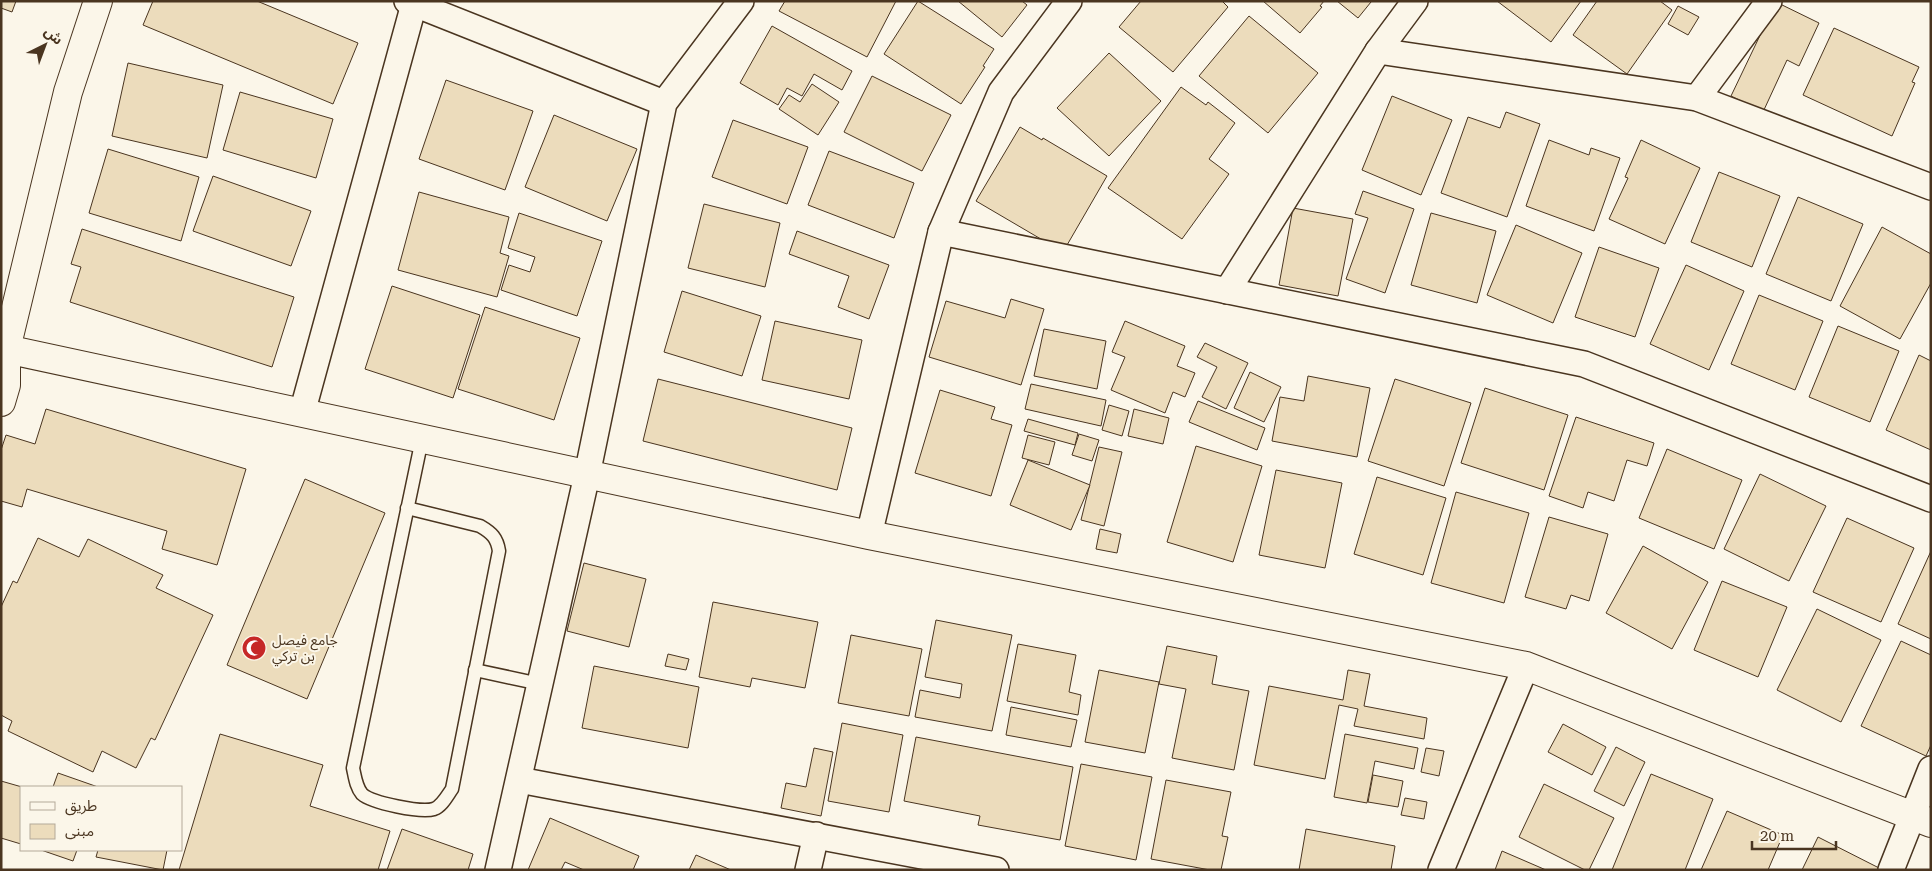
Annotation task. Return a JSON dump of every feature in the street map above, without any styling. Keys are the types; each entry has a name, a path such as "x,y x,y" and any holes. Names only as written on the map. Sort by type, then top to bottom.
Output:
{"street":[{"path":"1,402 6,385 3,349 68,92 98,1"},
{"path":"498,870 587,475 664,103 741,1"},
{"path":"869,535 941,232 1001,92 1069,1"},
{"path":"1227,291 1378,51 1416,1"},
{"path":"1697,98 1769,1"},
{"path":"302,413 411,3 664,103"},
{"path":"1378,51 1697,98 1931,187"},
{"path":"941,232 1584,364 1931,499"},
{"path":"3,349 869,535 1526,666 1921,819"},
{"path":"1441,870 1526,666"},
{"path":"1891,870 1921,819 1931,768"},
{"path":"519,780 996,870"},
{"path":"808,870 816,836"}],"lane":[{"path":"407,508 480,526 497,540 498,551 452,789 444,801 435,808 421,810 373,800 363,795 357,787 353,768 407,508 422,439"},
{"path":"475,670 540,684"}],"building":[{"path":"1,1 16,1 12,12 1,8"},
{"path":"153,1 257,1 358,43 333,104 143,25"},
{"path":"785,1 896,1 867,57 779,11"},
{"path":"918,1 994,49 983,66 985,67 961,104 884,54"},
{"path":"958,1 1022,1 1027,5 1002,37"},
{"path":"1141,1 1222,1 1228,7 1173,72 1119,27"},
{"path":"1263,1 1324,1 1320,6 1322,7 1300,33"},
{"path":"1337,1 1371,1 1371,2 1358,18"},
{"path":"1497,1 1581,1 1551,42"},
{"path":"1597,1 1660,1 1672,10 1627,74 1573,35"},
{"path":"1776,2 1819,23 1799,66 1787,60 1763,112 1731,96"},
{"path":"1678,6 1699,17 1688,35 1668,24"},
{"path":"1249,16 1318,73 1268,133 1199,76"},
{"path":"772,26 852,71 842,90 814,74 802,96 787,88 778,105 740,83"},
{"path":"1834,28 1919,67 1912,82 1915,83 1892,136 1803,95"},
{"path":"1109,53 1161,101 1109,156 1057,108"},
{"path":"128,63 223,85 207,158 112,136"},
{"path":"872,76 951,115 922,171 844,132"},
{"path":"446,80 533,111 505,190 419,159"},
{"path":"812,84 839,102 818,135 779,109 789,95 800,102"},
{"path":"1181,87 1206,105 1208,102 1235,123 1209,159 1229,174 1182,239 1108,188"},
{"path":"240,92 333,119 316,178 223,150"},
{"path":"1392,96 1452,120 1421,195 1362,170"},
{"path":"1506,112 1540,124 1507,217 1441,193 1468,117 1500,128"},
{"path":"554,115 637,149 607,221 525,187"},
{"path":"733,120 808,147 787,204 712,177"},
{"path":"1020,127 1042,140 1043,138 1107,176 1063,252 976,201"},
{"path":"1549,140 1589,155 1591,148 1620,158 1594,231 1526,206"},
{"path":"1641,140 1700,168 1665,244 1609,219 1628,178 1625,177"},
{"path":"108,149 199,177 181,241 89,213"},
{"path":"829,151 914,183 894,238 808,205"},
{"path":"1719,172 1780,196 1752,267 1691,242"},
{"path":"213,176 311,211 291,266 193,231"},
{"path":"1363,191 1414,209 1385,293 1346,279 1368,218 1355,214"},
{"path":"419,192 509,217 500,253 509,256 497,297 398,270"},
{"path":"1798,197 1863,224 1831,301 1766,274"},
{"path":"704,204 780,223 765,287 688,268"},
{"path":"1293,208 1353,219 1338,296 1279,285"},
{"path":"519,213 602,241 577,316 501,290 509,265 530,272 535,257 508,248"},
{"path":"1431,213 1496,231 1477,303 1411,285"},
{"path":"1516,225 1582,253 1553,323 1487,295"},
{"path":"1882,227 1931,254 1931,283 1900,339 1840,306"},
{"path":"82,229 294,297 272,367 70,302 81,267 71,264"},
{"path":"797,231 889,265 869,319 838,307 849,276 789,254"},
{"path":"1599,247 1659,268 1635,337 1575,317"},
{"path":"1686,265 1744,291 1709,370 1650,344"},
{"path":"392,286 480,315 453,398 365,369"},
{"path":"682,291 761,316 742,376 664,352"},
{"path":"1759,295 1823,321 1795,390 1731,364"},
{"path":"1011,299 1044,309 1021,385 929,357 946,301 1005,318"},
{"path":"485,307 580,338 554,420 458,389"},
{"path":"775,321 862,340 849,399 762,380"},
{"path":"1125,321 1185,346 1177,366 1195,373 1185,397 1173,392 1165,413 1111,390 1125,357 1112,352"},
{"path":"1838,326 1899,351 1870,422 1809,397"},
{"path":"1044,329 1106,341 1097,389 1034,376"},
{"path":"1205,343 1248,363 1226,409 1202,397 1217,367 1197,357"},
{"path":"1919,355 1931,361 1931,450 1886,430"},
{"path":"1250,372 1281,387 1264,422 1234,408"},
{"path":"1308,376 1370,388 1357,457 1272,441 1280,397 1304,401"},
{"path":"658,379 852,428 837,490 643,441"},
{"path":"1395,379 1471,403 1444,486 1368,461"},
{"path":"1031,384 1106,400 1101,426 1025,409"},
{"path":"1485,388 1568,415 1544,490 1461,463"},
{"path":"940,390 995,407 991,419 1012,425 991,496 915,473"},
{"path":"1198,401 1265,428 1257,450 1189,422"},
{"path":"1109,405 1129,411 1122,436 1102,430"},
{"path":"46,409 246,469 217,565 162,549 167,531 27,489 22,507 1,501 1,450 6,435 35,444"},
{"path":"1134,409 1169,418 1163,444 1128,436"},
{"path":"1576,417 1654,443 1647,466 1627,460 1614,501 1588,492 1583,508 1549,496"},
{"path":"1028,419 1078,433 1075,445 1024,431"},
{"path":"1079,434 1099,440 1092,461 1072,455"},
{"path":"1028,435 1055,442 1049,465 1022,458"},
{"path":"1196,446 1262,466 1233,562 1167,542"},
{"path":"1099,447 1122,452 1104,526 1081,520"},
{"path":"1667,449 1742,480 1714,549 1639,518"},
{"path":"1028,460 1090,485 1071,530 1010,505"},
{"path":"1276,470 1342,483 1325,568 1259,555"},
{"path":"1760,474 1826,506 1789,581 1724,549"},
{"path":"1377,477 1446,498 1423,575 1354,554"},
{"path":"305,479 385,513 307,699 227,665"},
{"path":"1456,492 1529,513 1504,603 1431,583"},
{"path":"1549,517 1608,534 1589,601 1571,595 1566,609 1525,597"},
{"path":"1847,518 1914,548 1881,622 1813,592"},
{"path":"1100,529 1121,534 1117,553 1096,549"},
{"path":"38,538 79,557 88,539 163,575 156,588 213,615 155,740 151,738 136,768 102,751 93,772 8,731 12,721 1,715 1,607 13,581 17,583"},
{"path":"1643,546 1708,582 1672,649 1606,613"},
{"path":"1931,551 1931,639 1898,624"},
{"path":"584,563 646,579 629,647 567,631"},
{"path":"1722,581 1787,607 1758,677 1694,650"},
{"path":"713,602 818,622 805,688 752,678 750,687 699,677"},
{"path":"1817,609 1881,640 1841,722 1777,690"},
{"path":"936,620 1012,635 992,731 915,717 920,690 960,698 962,684 925,677"},
{"path":"851,635 922,649 909,716 838,703"},
{"path":"1901,641 1931,655 1931,745 1926,756 1861,726"},
{"path":"1018,644 1076,655 1069,692 1081,695 1078,715 1007,701"},
{"path":"1167,646 1217,656 1212,684 1249,691 1234,770 1172,758 1186,689 1159,684"},
{"path":"668,654 689,659 686,670 665,666"},
{"path":"594,666 699,687 688,748 582,728"},
{"path":"1099,670 1159,682 1145,753 1085,742"},
{"path":"1348,670 1370,674 1364,706 1427,718 1424,739 1354,726 1358,709 1339,705 1325,779 1254,765 1269,686 1343,700"},
{"path":"1011,707 1077,720 1071,747 1006,735"},
{"path":"842,723 903,735 889,812 828,801"},
{"path":"1563,724 1606,747 1592,775 1548,752"},
{"path":"220,734 323,765 310,806 390,831 378,870 179,870"},
{"path":"1345,734 1418,748 1414,769 1375,761 1367,803 1334,797"},
{"path":"916,737 1073,767 1060,840 978,825 980,816 904,801"},
{"path":"1616,747 1645,762 1624,806 1594,791"},
{"path":"814,748 833,752 821,816 781,808 786,783 806,787"},
{"path":"1426,748 1444,751 1439,776 1421,772"},
{"path":"1081,764 1152,777 1136,860 1065,846"},
{"path":"58,773 95,786 53,786"},
{"path":"1651,774 1713,799 1685,870 1612,870"},
{"path":"1373,775 1403,781 1398,807 1368,802"},
{"path":"1166,780 1231,792 1222,836 1228,837 1221,870 1210,870 1151,859"},
{"path":"1,781 20,786 20,844 1,838"},
{"path":"1544,784 1614,818 1589,870 1585,870 1519,837"},
{"path":"1405,798 1427,802 1424,819 1401,815"},
{"path":"1727,811 1783,835 1768,870 1701,870"},
{"path":"550,818 639,856 633,870 584,870 565,862 561,870 528,870"},
{"path":"402,829 473,854 468,870 387,870"},
{"path":"1306,829 1395,846 1391,870 1299,870"},
{"path":"1818,837 1883,870 1802,870"},
{"path":"44,851 77,851 73,861"},
{"path":"98,851 167,851 163,870 96,857"},
{"path":"1502,851 1546,870 1495,870"},
{"path":"696,855 731,870 689,870"}],"place":[{"name":"جامع فيصل بن تركي","path":"254,648"}]}
